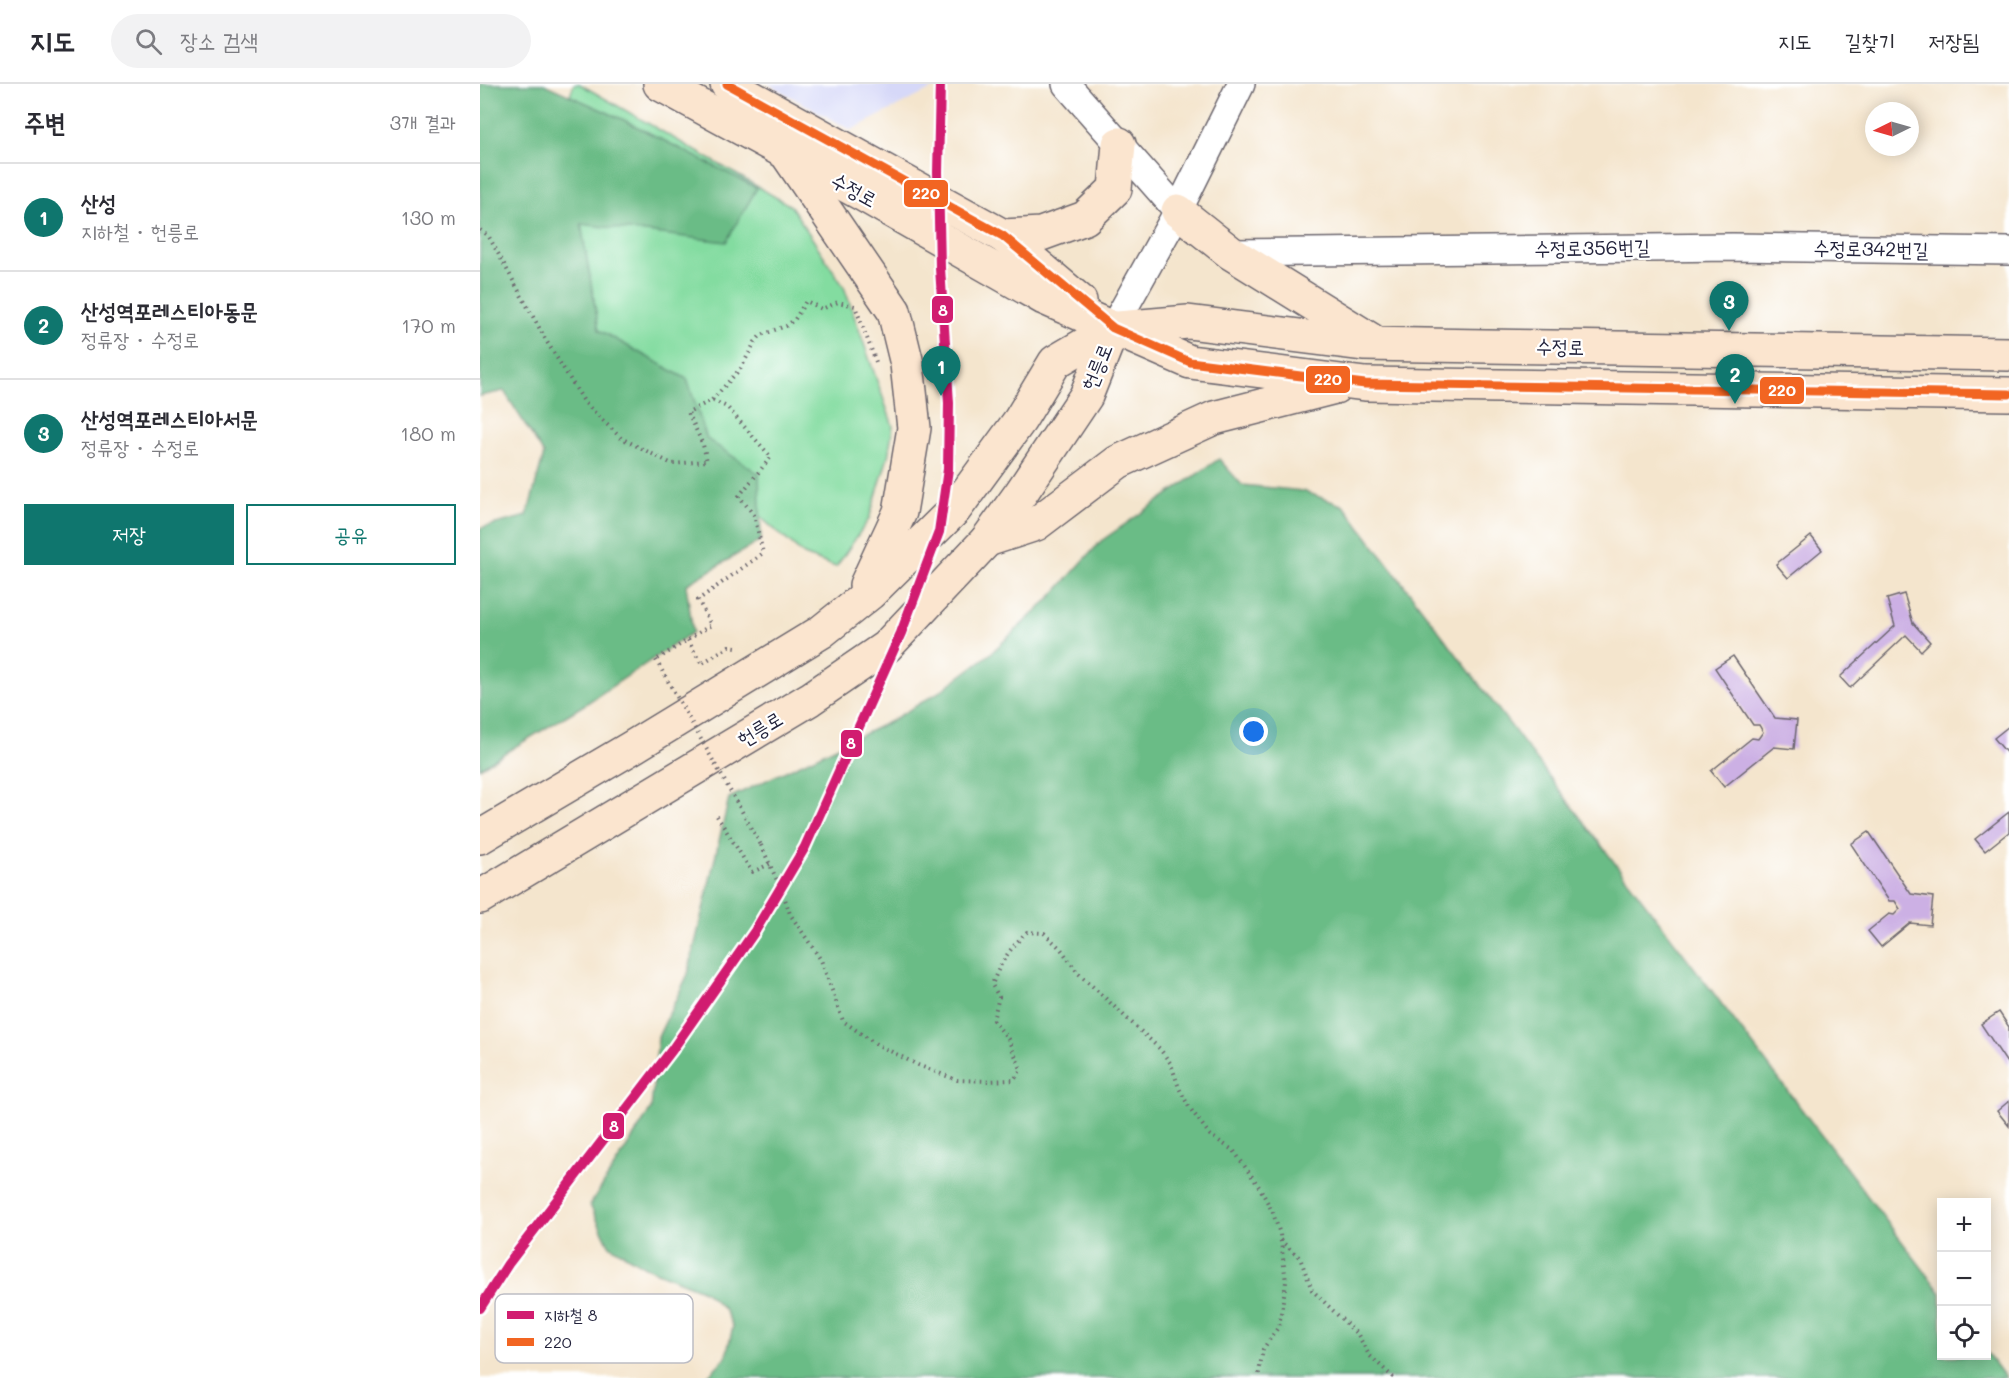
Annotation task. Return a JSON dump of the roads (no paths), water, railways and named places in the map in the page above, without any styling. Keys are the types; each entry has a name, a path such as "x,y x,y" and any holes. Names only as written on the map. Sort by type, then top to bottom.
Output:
{"main road":[{"name":"수정로","path":"660,84 785,151 1044,298 1190,362 1353,382 2009,394"},
{"name":"수정로","path":"726,84 1003,236 1113,328 1188,322 1378,344 2009,354"},
{"path":"1003,236 1041,234 1085,218 1115,189 1119,144"},
{"path":"785,151 894,311 908,374 914,428 900,512 868,583 821,632"},
{"path":"1178,211 1231,253 1378,344"},
{"name":"헌릉로","path":"480,897 810,699 886,647 987,540 1021,493 1086,396 1113,328"},
{"name":"헌릉로","path":"480,837 821,632 870,592 955,509 1020,420 1055,362 1113,328"},
{"path":"987,540 1036,524 1118,462 1214,418 1353,382"}],"street":[{"path":"1066,84 1178,211"},
{"path":"1113,328 1178,211 1241,84"},
{"name":"수정로356번길","path":"1231,253 1733,247"},
{"name":"수정로342번길","path":"1733,247 2009,251"}],"metro line":[{"name":"8","path":"480,1308 508,1264 672,1050 755,931 805,847 901,633 939,532 948,469 949,403 940,268 938,172 940,84"}],"place":[{"name":"산성역포레스티아서문","path":"1729,331"},
{"name":"산성","path":"941,396"},
{"name":"산성역포레스티아동문","path":"1735,404"}]}
